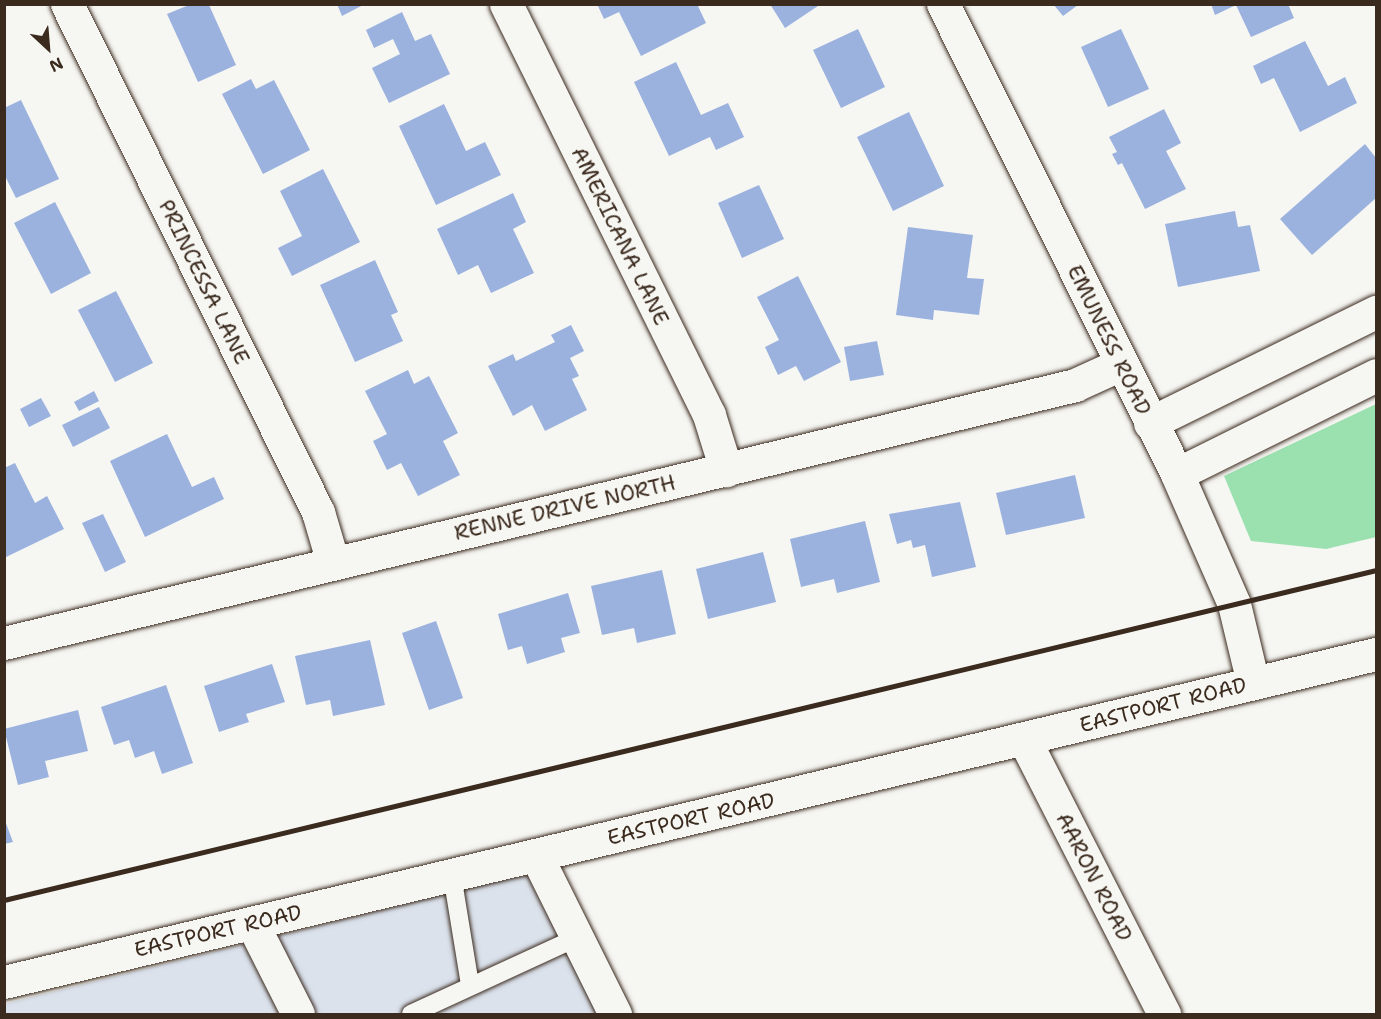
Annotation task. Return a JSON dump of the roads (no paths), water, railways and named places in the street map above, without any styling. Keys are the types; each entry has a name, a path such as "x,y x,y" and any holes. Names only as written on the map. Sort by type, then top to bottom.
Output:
{"street":[{"name":"PRINCESSA LANE","path":"67,4 318,512 333,563"},
{"name":"AMERICANA LANE","path":"506,4 709,415 726,470"},
{"name":"EMUNESS ROAD","path":"943,4 1177,474 1234,604 1253,683"},
{"path":"1150,423 1377,312"},
{"name":"RENNE DRIVE NORTH","path":"4,643 1074,385 1121,364"},
{"path":"1177,474 1377,375"},
{"name":"EASTPORT ROAD","path":"4,982 1377,654"},
{"name":"AARON ROAD","path":"1024,739 1164,1014"},
{"path":"536,855 615,1014"},
{"path":"252,923 298,1014"}],"lane":[{"path":"452,875 470,985"},
{"path":"411,1014 576,938"}],"railway":[{"path":"4,900 1376,570"}]}
